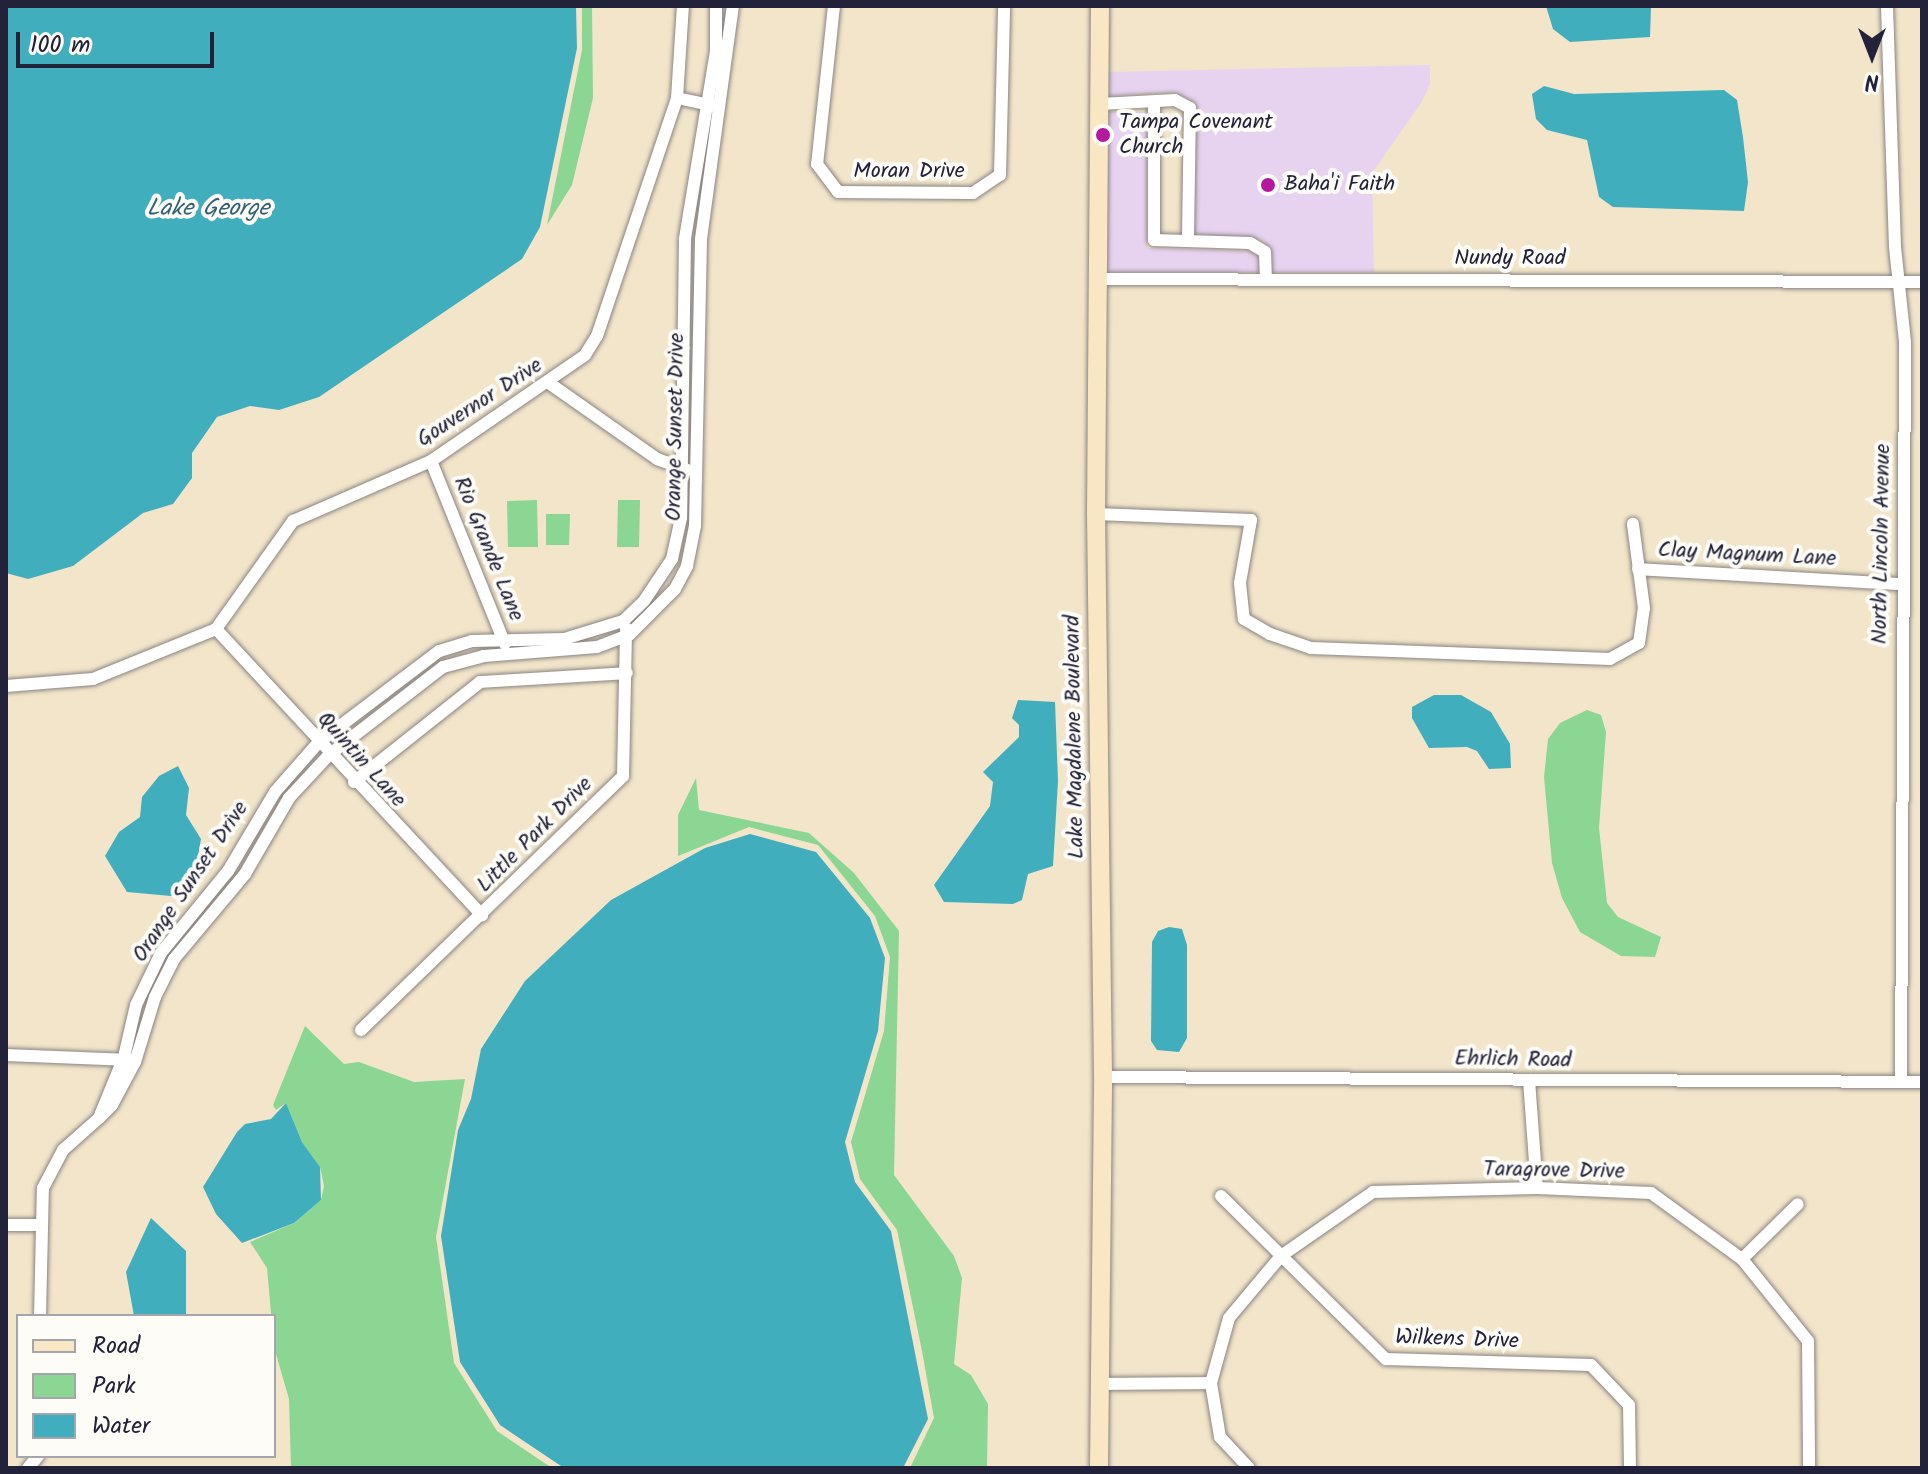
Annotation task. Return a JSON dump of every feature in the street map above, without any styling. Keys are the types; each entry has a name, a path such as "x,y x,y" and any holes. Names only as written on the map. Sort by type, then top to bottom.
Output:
{"street":[{"name":"Gouvernor Drive","path":"216,629 293,521 431,461 549,383 585,355 597,336 677,98 683,6"},
{"name":"Orange Sunset Drive","path":"129,1059 136,1005 161,953 228,871 275,792 318,743 439,651 472,641 573,651 629,635 675,589 687,566 698,470 701,239 714,106 716,6"},
{"name":"Orange Sunset Drive","path":"40,1314 43,1188 63,1150 112,1105 155,997 174,959 245,874 289,798 329,755 443,667 505,646 564,639 623,621 644,601 672,559 681,518 685,239 733,6"},
{"name":"Moran Drive","path":"834,6 817,164 838,192 973,193 1000,175 1004,6"},
{"name":"Lake Magdalene Boulevard","path":"1099,1468 1103,1077 1096,514 1100,6"},
{"name":"North Lincoln Avenue","path":"1887,6 1899,281 1905,342 1901,584 1901,1082"},
{"path":"677,98 714,106"},
{"path":"1100,104 1154,104 1175,100 1190,108 1188,241"},
{"path":"1154,104 1154,240 1259,246 1265,252 1266,280"},
{"name":"Nundy Road","path":"1099,279 1922,282"},
{"path":"549,383 657,459 682,470 698,470"},
{"name":"Rio Grande Lane","path":"431,461 505,646"},
{"path":"1096,514 1251,520 1240,583 1244,619 1270,634 1311,648 1610,659 1639,643 1644,608 1633,524"},
{"name":"Clay Magnum Lane","path":"1638,569 1901,584"},
{"name":"Little Park Drive","path":"361,1030 623,776 629,635 623,621"},
{"path":"6,686 93,679 216,629"},
{"name":"Quintin Lane","path":"216,629 354,782 482,915"},
{"path":"354,782 480,682 627,673"},
{"path":"6,1055 129,1059"},
{"name":"Ehrlich Road","path":"1103,1077 1922,1082"},
{"path":"1529,1080 1537,1188"},
{"name":"Taragrove Drive","path":"1249,1468 1220,1437 1211,1383 1229,1318 1281,1256 1373,1192 1537,1188 1651,1193 1742,1259 1808,1341 1809,1468"},
{"name":"Wilkens Drive","path":"1221,1196 1386,1359 1591,1365 1629,1405 1630,1468"},
{"path":"1742,1259 1798,1204"},
{"path":"6,1225 40,1225"},
{"path":"1100,1384 1211,1383"}],"shaded area":[{"path":"1430,65 1430,84 1421,103 1372,173 1374,272 1272,272 1272,251 1261,239 1195,234 1196,103 1174,92 1107,96 1107,72"},
{"path":"1107,112 1147,112 1147,248 1249,251 1258,256 1259,272 1107,272"}],"green space":[{"path":"582,6 592,6 593,98 572,185 547,225 582,50"},
{"path":"537,500 538,547 508,547 507,501"},
{"path":"618,500 640,500 639,547 617,547"},
{"path":"546,514 570,514 569,545 546,545"},
{"path":"1587,710 1601,715 1606,732 1599,828 1607,903 1618,917 1661,937 1655,957 1621,956 1580,932 1562,898 1552,863 1544,777 1548,739 1560,723"},
{"path":"696,778 699,810 809,833 854,873 899,931 894,1175 954,1256 962,1278 954,1364 971,1375 988,1404 987,1468 910,1468 934,1418 922,1351 897,1230 860,1179 851,1142 884,1031 890,957 875,916 818,845 749,827 678,856 678,815"},
{"path":"305,1026 344,1064 359,1062 414,1082 465,1079 436,1237 454,1363 497,1431 552,1468 291,1468 289,1399 276,1354 276,1314 271,1314 267,1268 250,1242 294,1223 321,1200 324,1186 320,1167 302,1142 286,1103 276,1110 273,1105"}],"water":[{"name":"Lake George","path":"6,6 576,6 577,48 540,227 522,259 319,397 279,410 250,406 217,417 192,453 192,478 173,504 143,513 73,566 28,579 6,573"},
{"path":"1546,6 1651,6 1650,37 1570,42 1553,29"},
{"path":"1544,86 1574,94 1724,90 1737,100 1748,182 1744,211 1613,207 1599,197 1587,140 1547,130 1536,119 1532,94"},
{"path":"1434,695 1461,695 1491,712 1510,744 1511,768 1489,769 1477,751 1467,747 1429,748 1412,718 1412,707"},
{"path":"1018,700 1055,702 1058,781 1053,866 1028,874 1022,900 1013,904 944,902 934,885 990,806 993,782 983,772 1019,737 1019,725 1012,718"},
{"path":"178,766 189,788 186,815 201,839 195,873 171,896 127,892 105,856 119,832 140,817 142,797 159,776"},
{"path":"750,834 816,852 870,918 885,958 878,1031 845,1142 855,1182 891,1231 928,1419 903,1468 564,1468 500,1425 460,1362 441,1236 458,1130 471,1099 481,1049 525,981 611,900 705,848"},
{"path":"1169,927 1182,929 1187,945 1187,1038 1179,1052 1157,1050 1151,1041 1152,942 1158,931"},
{"path":"286,1103 302,1142 320,1167 321,1200 294,1223 242,1243 216,1214 203,1187 237,1132 245,1124 271,1119"},
{"path":"151,1218 186,1251 186,1314 134,1314 126,1272"}],"place":[{"name":"Tampa Covenant Church","path":"1103,135"},
{"name":"Baha'i Faith","path":"1268,185"}]}
